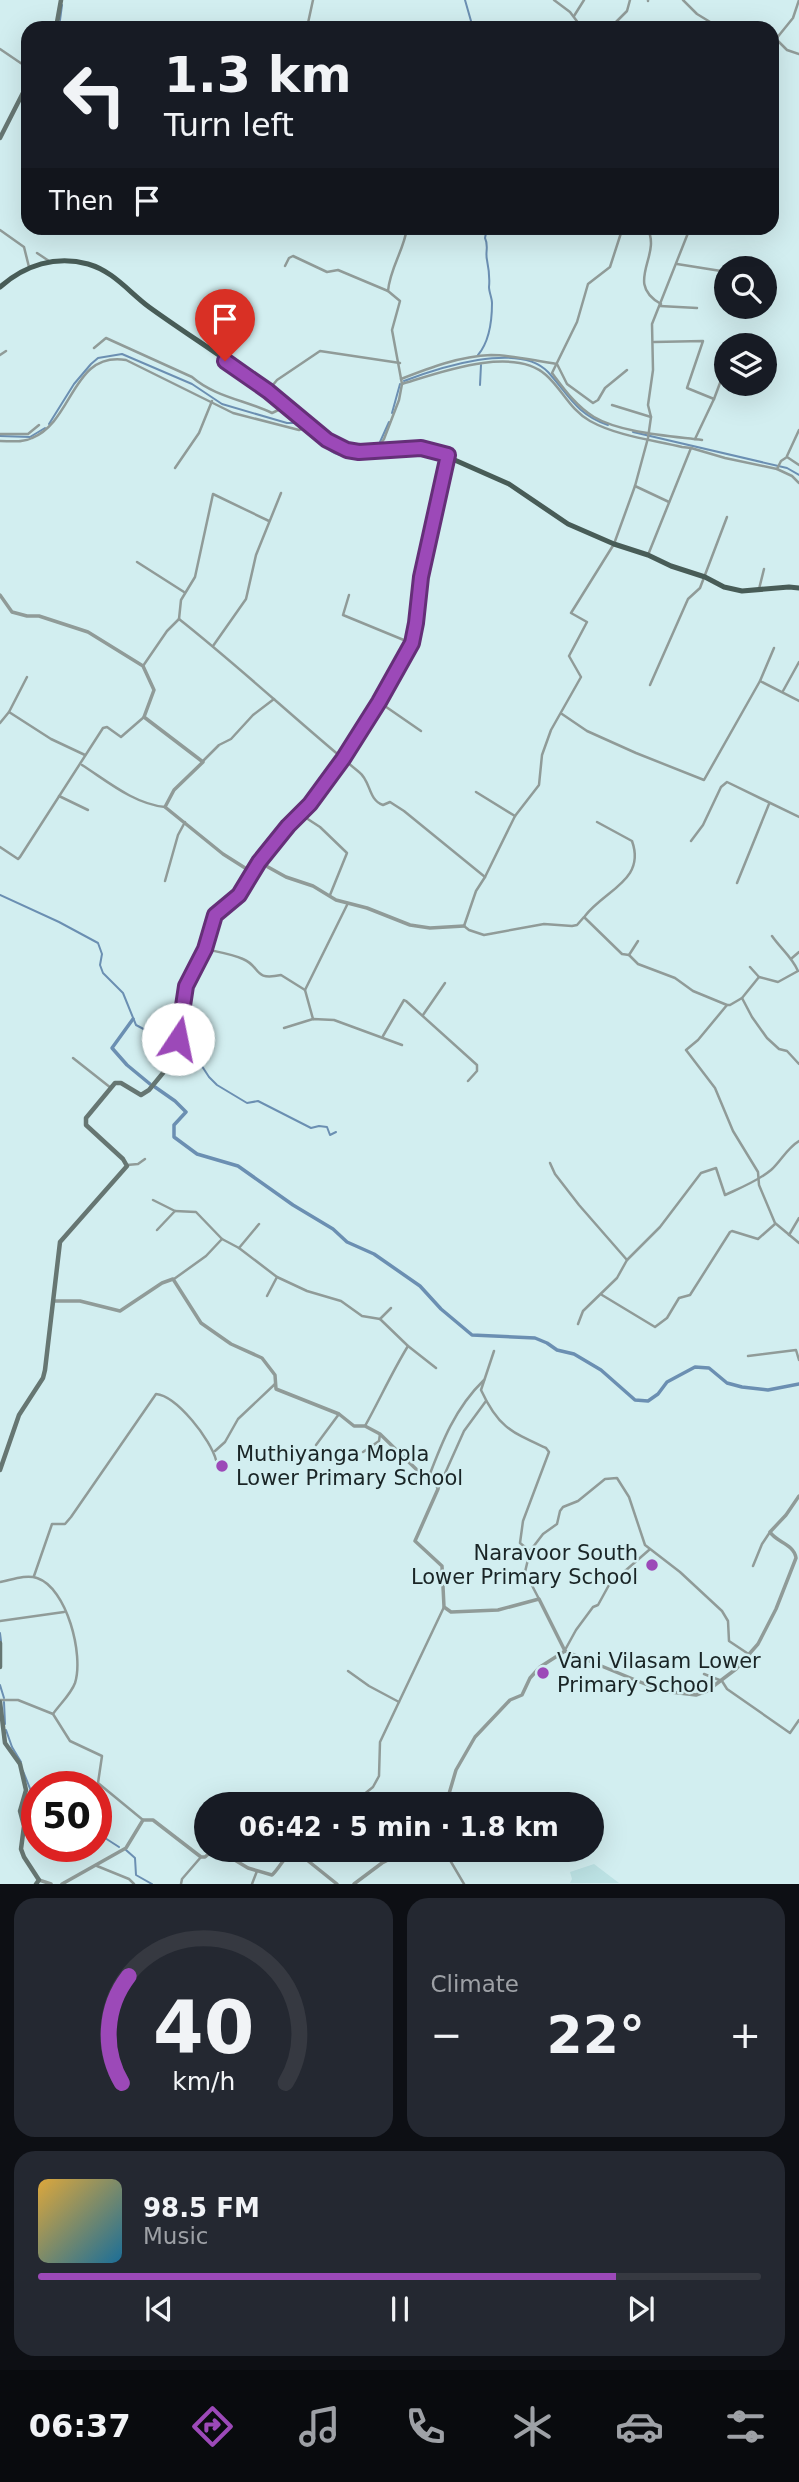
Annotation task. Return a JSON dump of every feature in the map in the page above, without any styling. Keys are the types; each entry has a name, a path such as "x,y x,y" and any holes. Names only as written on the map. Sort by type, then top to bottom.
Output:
{"main road":[{"path":"58,21 61,0"},
{"path":"0,138 21,96"},
{"path":"0,286 29,267 49,261 61,259 101,269 268,391 327,440 347,450 359,452 421,448 448,455 509,484 554,516 614,544 705,577 724,587 742,591 799,588"},
{"path":"0,1470 19,1415 46,1370 60,1242 127,1165 85,1122 111,1087 118,1082 138,1094 144,1094 163,1073 178,1036 186,986 205,949 217,912 234,900 259,862 310,804 343,759 412,643 421,577 448,455"},
{"path":"0,1643 0,1667"},
{"path":"0,1701 5,1743 20,1764 26,1790 20,1811 24,1826 21,1849 37,1882"}],"street":[{"path":"308,21 313,0"},
{"path":"554,0 577,21"},
{"path":"574,16 584,0"},
{"path":"618,21 628,11 629,0"},
{"path":"683,0 708,21"},
{"path":"779,33 793,18 797,2"},
{"path":"779,43 787,50 799,54"},
{"path":"0,49 21,63"},
{"path":"0,230 24,247 29,267"},
{"path":"388,291 389,279 406,235"},
{"path":"620,235 610,267 588,284 576,323 552,373 571,398 594,417 648,433 702,440"},
{"path":"650,235 652,242 644,286 647,294 661,305 697,308"},
{"path":"464,926 476,891 515,816 539,785 542,755 551,730 581,677 569,656 587,622 571,613 614,544 635,486 648,438 654,342 652,324 687,235"},
{"path":"37,253 49,261"},
{"path":"285,266 293,256 327,272 338,270 388,291 400,301 392,330 402,384 395,412 384,439 376,450"},
{"path":"677,264 714,270"},
{"path":"207,349 224,324"},
{"path":"94,348 106,338 192,377 203,387 237,401 272,412 287,406"},
{"path":"654,342 703,341 687,388 714,398 695,439"},
{"path":"0,355 6,351"},
{"path":"268,391 277,380 320,351 400,363"},
{"path":"401,379 430,368 490,355 556,364"},
{"path":"0,441 30,440 50,428 89,370 100,360 111,357 126,360 233,413 299,430 311,426"},
{"path":"402,384 445,370 484,363 517,362 545,373 577,412 590,421 755,466 777,468 799,483"},
{"path":"556,364 567,384 593,403 605,388 627,370"},
{"path":"175,468 199,433 212,401"},
{"path":"612,405 650,417"},
{"path":"0,434 27,434 40,425"},
{"path":"777,468 787,457 799,430"},
{"path":"648,555 691,448"},
{"path":"787,457 799,465"},
{"path":"635,486 669,502"},
{"path":"213,646 246,600 256,555 281,493"},
{"path":"143,666 167,631 179,619 181,600 195,577 213,494 268,521"},
{"path":"650,685 688,600 700,588 727,517"},
{"path":"136,562 185,593"},
{"path":"759,589 764,569"},
{"path":"0,595 12,612 39,616 88,632 143,666 154,690 144,717 121,737 107,727 103,728 20,857 18,859 0,847"},
{"path":"349,595 343,615 412,643"},
{"path":"179,619 361,774 370,795 378,803 383,805 390,802 404,811 485,877"},
{"path":"562,714 611,742 704,780 760,681 774,648"},
{"path":"783,691 799,662"},
{"path":"0,723 9,712 27,677"},
{"path":"760,681 799,701"},
{"path":"165,807 174,790 219,745 230,740 253,715 274,699"},
{"path":"379,702 421,731"},
{"path":"9,712 86,756"},
{"path":"144,717 203,762"},
{"path":"81,764 120,790 165,807 223,854 253,873"},
{"path":"691,841 703,825 721,787 727,782 799,817"},
{"path":"476,792 515,816"},
{"path":"59,796 88,810"},
{"path":"737,883 769,804"},
{"path":"300,814 320,827 347,853 330,895"},
{"path":"164,881 178,835 185,822"},
{"path":"259,862 286,877 313,886 348,903 410,925 430,928 464,926 484,935 544,924 572,926 577,925 594,904 626,879 633,870 635,853 632,841 597,822"},
{"path":"313,1020 305,990 348,903"},
{"path":"584,917 622,954 629,955 638,964 675,978 693,990 727,1005"},
{"path":"750,967 759,978 778,982 798,971 792,958 772,936"},
{"path":"629,955 638,942"},
{"path":"205,949 241,958 250,962 260,974 269,978 281,975 305,990"},
{"path":"792,958 799,952"},
{"path":"759,978 742,999 727,1005 698,1040 686,1049 715,1088 733,1131 758,1172 775,1223 799,1243"},
{"path":"423,1015 445,983"},
{"path":"742,999 767,1038 779,1049 787,1051 799,1064"},
{"path":"383,1036 404,1000 477,1065 477,1071 468,1081"},
{"path":"284,1028 313,1020 334,1020 402,1045"},
{"path":"73,1058 111,1087"},
{"path":"578,1324 583,1311 617,1278 627,1260 660,1227 701,1173 716,1168 725,1195 772,1169 799,1142"},
{"path":"127,1165 138,1164 145,1159"},
{"path":"550,1163 555,1174 579,1205 627,1260"},
{"path":"153,1200 174,1211 196,1212 222,1239 239,1248 277,1277 307,1291 341,1301 362,1316 380,1320 436,1368"},
{"path":"157,1230 174,1211"},
{"path":"789,1236 799,1219"},
{"path":"602,1295 654,1326 667,1318 680,1298 690,1295 730,1232 758,1239 775,1223"},
{"path":"239,1248 259,1224"},
{"path":"55,1301 80,1301 121,1311 206,1256 222,1239"},
{"path":"267,1296 277,1277"},
{"path":"173,1279 201,1323 231,1344 262,1358 275,1375 276,1389 340,1414 354,1426 365,1426 380,1434 437,1485 438,1489"},
{"path":"380,1320 391,1308"},
{"path":"365,1426 384,1393 388,1377 408,1346"},
{"path":"748,1356 796,1350 799,1360"},
{"path":"494,1352 481,1390 493,1414 523,1439 546,1448 549,1452 519,1538 520,1543 530,1551"},
{"path":"428,1479 446,1432 468,1395 485,1379"},
{"path":"214,1452 225,1442 238,1419 275,1384"},
{"path":"34,1576 52,1524 65,1524 71,1517 156,1394 164,1395 197,1425 216,1460"},
{"path":"367,1792 379,1776 380,1742 444,1607 442,1566 415,1541 464,1431 486,1401"},
{"path":"316,1445 340,1414"},
{"path":"363,1452 379,1441 380,1434"},
{"path":"750,1655 729,1641 728,1621 722,1611 680,1572 649,1550 625,1488 617,1478 605,1479 578,1501 560,1511 557,1524 543,1534 530,1551 525,1572 565,1651 662,1691 696,1695 722,1681 750,1655 772,1620 796,1558 792,1549 775,1539 770,1532"},
{"path":"753,1566 762,1544 799,1496"},
{"path":"450,1792 456,1770 475,1737 510,1700 522,1695 530,1678 540,1667 565,1651 576,1630 593,1607 598,1605 609,1585 649,1550"},
{"path":"0,1582 34,1576 46,1582 55,1590 74,1634 76,1679 53,1714"},
{"path":"444,1607 451,1612 498,1610 539,1599"},
{"path":"0,1621 64,1612"},
{"path":"348,1671 399,1702"},
{"path":"704,1674 722,1681 727,1689 790,1733 799,1720"},
{"path":"0,1701 18,1700 53,1714 70,1741 102,1756 98,1783 143,1821 153,1820 194,1852"},
{"path":"62,1884 126,1847 143,1821"},
{"path":"181,1884 197,1862"},
{"path":"236,1862 272,1875 283,1862"},
{"path":"311,1862 337,1884"},
{"path":"354,1884 384,1862"},
{"path":"451,1862 464,1884"},
{"path":"94,1865 129,1879 134,1884"},
{"path":"252,1884 257,1871"},
{"path":"37,1882 51,1884"}],"shaded area":[{"path":"594,1864 619,1883 570,1883 570,1872"}],"waterway":[{"path":"465,0 471,21"},
{"path":"60,20 62,5"},
{"path":"478,355 487,338 491,317 486,235"},
{"path":"49,424 74,384 91,364 98,358 122,354 192,384 222,404 303,427"},
{"path":"404,381 457,364 518,358 535,363 548,372 580,409 608,425"},
{"path":"480,385 481,365"},
{"path":"392,413 400,384"},
{"path":"380,442 389,422"},
{"path":"0,436 30,437 45,428"},
{"path":"306,430 332,452 345,455 368,454"},
{"path":"633,432 787,468 799,475"},
{"path":"0,895 98,943 102,954 100,965 103,973 123,993 136,1025 153,1034 171,1033 185,1040 217,1085 247,1103 258,1101 311,1128 327,1127 330,1135 336,1132"},
{"path":"133,1019 112,1048 150,1084"},
{"path":"155,1087 186,1112 174,1125 174,1137 197,1154 238,1166 293,1205 333,1229 347,1242 374,1254 420,1286 441,1309 472,1335 535,1338 557,1350 574,1354 601,1370 635,1400 648,1401 658,1394 667,1382 695,1367 709,1368 727,1383 742,1387 768,1390 799,1384"},
{"path":"0,1633 1,1641"},
{"path":"0,1685 4,1698"},
{"path":"4,1702 5,1724"},
{"path":"6,1730 21,1762"},
{"path":"112,1842 119,1847"},
{"path":"126,1850 135,1858 136,1875 152,1884"}],"place":[{"name":"Muthiyanga Mopla Lower Primary School","path":"222,1466"},
{"name":"Naravoor South Lower Primary School","path":"652,1565"},
{"name":"Vani Vilasam Lower Primary School","path":"543,1673"}],"route":[{"path":"178,1039 186,986 205,949 215,915 220,908 239,895 259,862 310,804 343,759 412,643 421,577 448,455 421,448 359,452 347,450 327,440 268,391 225,361"}]}
